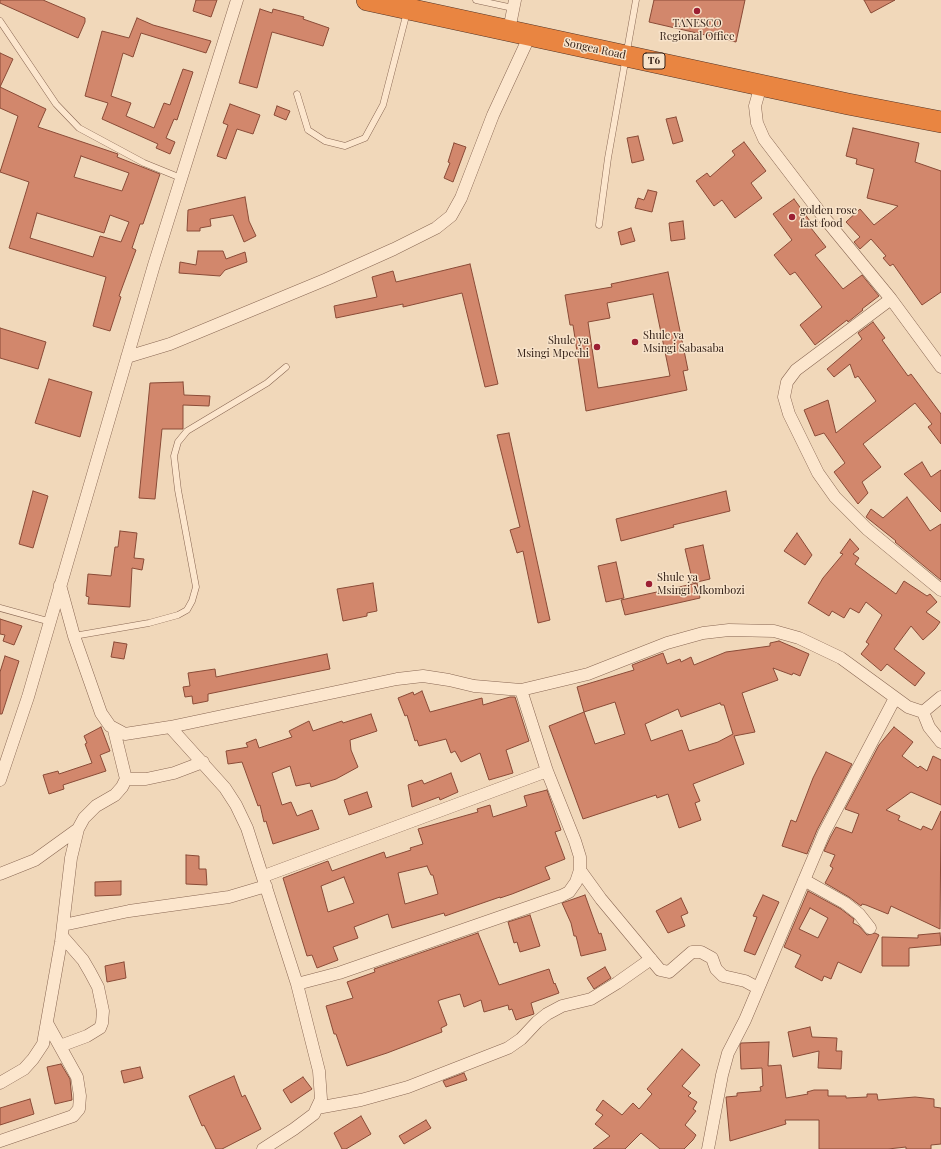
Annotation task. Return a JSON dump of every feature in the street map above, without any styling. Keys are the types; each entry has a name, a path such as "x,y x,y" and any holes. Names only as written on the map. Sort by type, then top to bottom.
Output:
{"highway":[{"name":"Songea Road","path":"367,0 396,5 761,85 941,122"}],"street":[{"path":"0,780 51,622 60,585 127,357 237,0"},
{"path":"508,30 514,4"},
{"path":"127,357 170,344 327,280 436,228 451,216 461,198 493,115 530,35"},
{"path":"761,85 755,106 757,123 764,139 822,216 891,299 941,367"},
{"path":"891,299 796,370 787,382 784,397 789,414 818,474 835,497 867,529 941,590"},
{"path":"0,1084 24,1069 34,1059 43,1044 62,931 71,858 78,829 84,818 96,806 114,795 122,787 126,779 114,730 101,713 74,636 60,585"},
{"path":"114,730 125,734 134,734 403,678 423,676 474,686 521,690 588,674 667,643 703,633 729,630 774,631 799,638 841,658 908,707 923,712 929,727 941,742"},
{"path":"297,984 339,973 569,892 576,882 580,870 580,857 576,841 546,771 521,690"},
{"path":"923,712 941,697"},
{"path":"708,1149 722,1075 728,1053 745,1020 827,827 895,698"},
{"path":"170,727 225,788 236,805 247,828 265,881 276,924 297,984 319,1071 321,1098 314,1114 294,1130 263,1149"},
{"path":"126,779 146,779 174,773 203,762"},
{"path":"62,931 129,911 229,897 265,881 546,771"},
{"path":"0,874 35,860 78,829"},
{"path":"580,870 601,899 660,970 669,972 692,952 701,952 712,958 716,969 723,976 745,981 758,988"},
{"path":"804,880 859,914 870,928"},
{"path":"60,1046 87,1036 100,1028 103,1011 98,988 90,972 62,931"},
{"path":"317,1108 361,1100 408,1087 508,1048 521,1039 536,1022 547,1014 562,1006 591,999 651,959"},
{"path":"0,1141 73,1116 79,1109 80,1096 77,1077 47,1023"}],"lane":[{"path":"476,0 514,4"},
{"path":"599,225 608,158 625,55 636,0"},
{"path":"297,94 308,130 325,141 345,146 365,138 384,105 396,5"},
{"path":"0,21 56,104 79,128 144,163 181,178"},
{"path":"74,636 149,623 178,615 187,610 192,601 196,587 178,490 174,456 178,442 187,431 267,383 286,367"},
{"path":"0,608 51,622"}],"building":[{"path":"0,0 43,0 85,18 85,22 78,38 0,3"},
{"path":"196,0 217,0 211,17 193,11"},
{"name":"TANESCO Regional Office","path":"654,0 745,0 736,42 649,22"},
{"path":"864,0 895,0 871,13"},
{"path":"260,9 272,13 273,9 304,17 303,19 329,28 323,46 272,32 257,88 239,83"},
{"path":"137,18 153,25 211,41 206,53 141,33 133,57 123,53 111,96 131,103 126,116 154,128 164,103 170,105 183,69 193,72 177,120 174,119 166,138 175,142 170,154 156,148 158,144 102,119 108,103 85,96 102,31 129,38"},
{"path":"0,53 13,59 0,87"},
{"path":"0,87 46,109 38,127 118,154 117,157 160,174 143,224 140,224 132,248 136,250 119,296 121,297 110,331 93,326 106,277 9,248 29,182 0,172 18,116 0,108","holes":["81,156 129,173 122,191 74,177","37,213 104,233 110,215 129,222 121,242 100,236 93,257 30,238"]},
{"path":"230,104 260,115 253,134 237,129 226,159 217,156 228,125 223,123"},
{"path":"277,106 290,111 286,120 274,115"},
{"path":"676,117 683,141 673,144 666,119"},
{"path":"853,128 919,143 915,162 941,171 941,292 922,305 893,264 890,266 883,258 886,256 871,239 860,249 854,242 860,237 846,222 860,209 874,225 898,206 867,198 874,169 856,164 857,159 846,156"},
{"path":"638,136 644,160 632,163 627,138"},
{"path":"744,142 766,171 751,183 762,198 735,218 722,200 714,206 696,181 707,173 710,177 735,155 732,151"},
{"path":"454,143 466,147 453,182 444,178 450,163 448,162"},
{"path":"648,190 657,192 652,212 635,208 638,198 644,200"},
{"path":"245,197 249,221 256,236 244,242 233,215 210,219 211,226 200,228 200,231 187,231 188,210"},
{"path":"794,199 810,221 807,223 826,247 815,255 843,289 862,275 879,296 848,322 847,320 815,345 800,325 822,307 795,272 790,275 774,255 792,240 773,214"},
{"path":"683,221 685,239 671,241 669,223"},
{"path":"631,228 635,241 621,245 618,232"},
{"path":"198,251 223,251 226,259 245,252 247,262 225,270 220,276 179,273 180,262 196,265"},
{"path":"470,264 498,384 485,387 462,293 403,307 403,304 336,318 334,306 377,297 372,277 393,271 396,282"},
{"path":"668,272 688,370 683,371 687,390 586,411 573,325 570,325 565,295 612,287 611,284","holes":["653,294 670,376 598,388 588,322 610,318 607,303"]},
{"path":"873,322 885,338 882,340 908,376 911,374 941,414 941,444 928,427 932,424 915,403 863,444 881,467 862,482 868,493 858,504 834,472 845,463 824,433 815,436 804,410 828,400 836,433 876,401 858,376 855,378 850,364 834,377 827,369 862,339 858,333"},
{"path":"0,328 46,342 38,369 0,358"},
{"path":"49,379 92,392 80,437 35,423"},
{"path":"183,382 184,395 210,396 209,406 183,405 183,429 162,429 155,499 139,498 150,383"},
{"path":"509,433 550,620 538,623 523,551 517,553 510,530 520,527 497,435"},
{"path":"922,462 931,477 941,470 941,512 904,474"},
{"path":"33,491 48,496 33,548 19,544"},
{"path":"726,491 730,511 673,525 674,527 621,541 616,519"},
{"path":"907,497 930,531 941,524 941,580 866,517 871,509 883,518"},
{"path":"120,531 137,533 134,558 144,559 142,570 132,568 130,607 88,604 89,597 86,596 88,574 111,576 115,547 118,547"},
{"path":"797,533 812,555 805,565 784,551"},
{"path":"850,539 859,549 853,554 859,558 855,564 871,576 896,594 904,581 927,596 930,594 937,602 926,612 940,622 935,629 923,640 911,626 894,649 925,673 915,686 887,664 881,671 861,654 869,644 866,642 882,615 866,602 859,613 850,608 844,618 832,611 829,616 808,603 823,578 843,554 840,553"},
{"path":"703,545 710,579 693,583 685,549"},
{"path":"616,562 624,598 606,602 598,566"},
{"path":"373,583 377,611 367,613 367,616 343,621 337,589"},
{"path":"697,583 700,598 625,615 621,600"},
{"path":"0,619 22,626 14,645 3,641 5,635 0,634"},
{"path":"779,641 809,654 800,676 793,673 792,675 773,668 778,680 742,693 755,732 734,736 744,764 693,784 700,801 695,803 701,820 679,828 668,794 657,798 656,795 583,819 549,726 584,712 577,687 634,670 632,665 663,653 667,664 680,659 681,662 691,657 694,665 726,652 770,646 770,643","holes":["615,702 625,734 595,744 584,712","720,703 721,705 724,705 733,734 718,742 689,751 682,730 651,741 645,724 678,709 681,717"]},
{"path":"114,642 127,644 124,659 111,657"},
{"path":"327,654 330,669 208,694 208,701 193,704 192,696 185,697 183,687 190,686 188,673 215,669 216,677"},
{"path":"5,656 19,661 2,714 0,714 0,672"},
{"path":"422,691 430,712 482,698 483,705 510,697 515,697 529,741 506,750 513,773 489,780 480,753 461,762 455,751 451,753 446,739 419,746 417,740 415,741 407,715 405,716 398,698 413,692 414,695"},
{"path":"371,714 377,731 350,740 351,750 358,767 336,779 311,787 310,783 296,786 290,766 272,773 282,805 291,802 297,816 312,810 319,829 273,844 266,821 264,822 260,805 258,806 242,762 228,764 226,751 248,747 246,743 256,739 259,748 292,737 289,731 309,721 313,731 342,721 343,723"},
{"path":"101,727 110,751 100,755 106,771 63,785 64,789 49,794 43,775 58,771 59,774 92,763 85,744 87,743 84,736"},
{"path":"894,727 913,742 902,756 918,768 920,766 927,771 933,756 941,760 941,805 911,792 886,810 900,816 898,820 921,830 923,826 932,830 941,811 940,929 891,906 888,914 866,905 862,904 861,906 825,883 833,868 830,866 835,855 824,851 836,827 852,833 859,814 845,809 879,745"},
{"path":"826,752 852,764 817,830 807,854 782,846 791,820 796,822 813,778"},
{"path":"451,773 458,792 440,800 439,797 412,807 408,785 422,780 424,784"},
{"path":"547,790 561,830 555,832 565,859 545,867 550,879 512,894 445,916 444,913 392,928 388,914 354,927 358,938 333,947 338,960 317,968 312,955 307,956 283,878 328,861 332,871 384,852 386,858 411,850 410,848 423,844 418,829 478,812 477,809 490,805 493,817 527,806 524,796","holes":["427,866 431,875 433,875 438,894 405,904 398,873","344,877 354,903 328,912 321,886"]},
{"path":"367,792 372,807 349,815 344,800"},
{"path":"186,855 199,856 199,869 206,869 207,885 186,884"},
{"path":"121,881 121,895 95,896 95,882"},
{"path":"808,891 841,909 854,919 853,923 859,926 867,935 875,933 879,935 861,973 838,962 831,979 824,976 822,981 795,967 801,955 784,947","holes":["810,908 828,918 818,938 799,929"]},
{"path":"585,895 599,934 601,933 606,950 581,956 576,936 574,936 571,923 562,903"},
{"path":"763,895 779,902 755,955 744,951 757,917 753,916"},
{"path":"681,898 688,913 681,916 685,926 668,933 656,911"},
{"path":"530,915 540,946 520,952 517,942 514,943 508,922"},
{"path":"478,933 499,985 549,969 559,993 531,1003 534,1014 516,1020 512,1009 509,1010 508,1005 484,1012 481,1000 464,1007 460,994 440,1000 438,1001 447,1025 441,1028 442,1032 387,1053 347,1066 336,1034 334,1034 326,1006 353,998 347,982 375,972 374,969"},
{"path":"940,933 941,945 909,948 909,966 882,966 882,937 918,938 918,935"},
{"path":"124,962 126,978 107,982 105,966"},
{"path":"605,967 611,978 594,989 587,978"},
{"path":"810,1027 812,1037 837,1038 836,1051 842,1051 841,1069 818,1068 819,1051 793,1057 788,1032"},
{"path":"769,1042 768,1066 781,1065 786,1098 808,1094 807,1092 814,1090 828,1090 828,1096 846,1096 846,1098 867,1097 867,1094 877,1094 878,1100 915,1097 934,1099 934,1107 941,1108 941,1144 931,1145 931,1149 906,1149 906,1147 888,1149 819,1149 819,1120 785,1120 786,1124 730,1141 726,1097 737,1096 737,1093 761,1091 760,1087 763,1086 762,1068 741,1069 740,1045 741,1043"},
{"path":"682,1049 700,1065 682,1086 691,1093 688,1096 697,1102 693,1109 696,1111 685,1125 696,1135 693,1140 684,1149 660,1149 641,1133 625,1149 593,1149 610,1136 595,1124 603,1115 596,1110 603,1100 622,1115 633,1103 639,1109 652,1094 647,1089"},
{"path":"61,1064 70,1079 72,1100 55,1104 47,1067"},
{"path":"140,1067 143,1078 124,1083 121,1071"},
{"path":"464,1073 467,1080 446,1087 443,1081"},
{"path":"234,1076 242,1097 245,1095 261,1129 222,1149 216,1149 204,1125 202,1126 189,1096"},
{"path":"303,1077 312,1089 291,1103 283,1090"},
{"path":"30,1099 34,1114 0,1125 0,1108"},
{"path":"361,1116 371,1134 346,1149 342,1149 334,1133"},
{"path":"426,1120 431,1128 404,1144 399,1136"}],"place":[{"name":"TANESCO Regional Office","path":"697,11"},
{"name":"golden rose fast food","path":"792,217"},
{"name":"Shule ya Msingi Sabasaba","path":"635,342"},
{"name":"Shule ya Msingi Mpechi","path":"597,347"},
{"name":"Shule ya Msingi Mkombozi","path":"649,584"}]}
